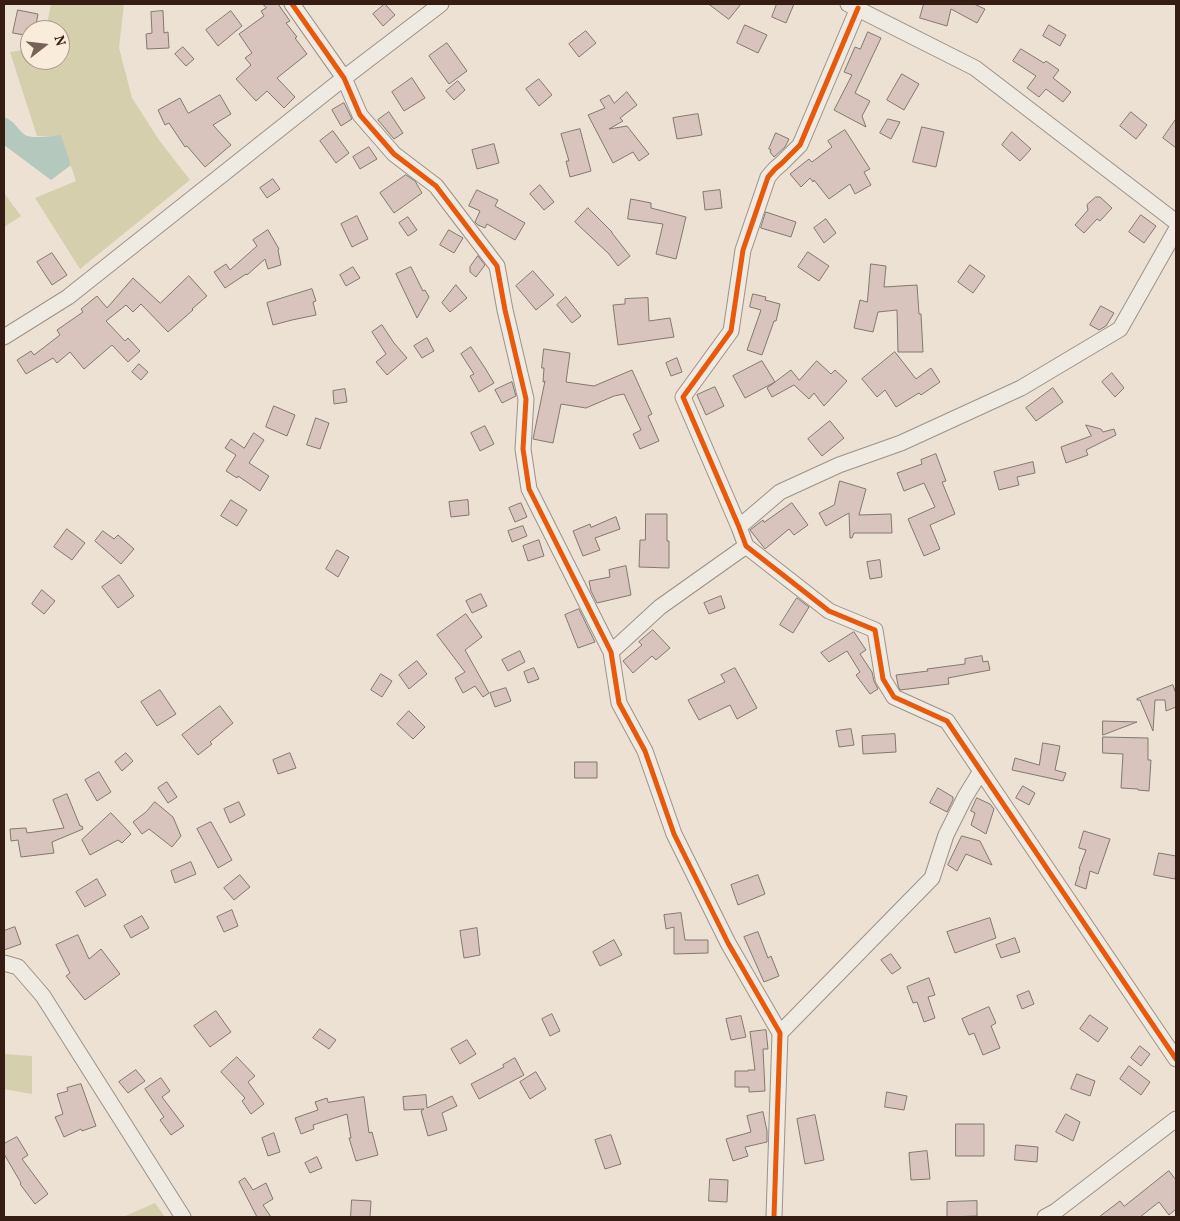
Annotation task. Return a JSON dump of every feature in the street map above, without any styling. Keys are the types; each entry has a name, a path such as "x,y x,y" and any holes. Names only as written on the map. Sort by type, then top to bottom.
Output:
{"street":[{"path":"292,4 344,78 360,115 394,154 436,186 497,266 505,310 526,399 522,449 529,489 611,652 619,703 645,751 674,834 728,943 780,1034 774,1217"},
{"path":"4,337 68,297 344,78 441,4"},
{"path":"1176,222 975,68 853,6 800,145 768,177 743,250 731,331 684,397 746,546 829,611 875,630 884,679 894,697 947,721 1176,1059"},
{"path":"739,527 780,492 839,465 901,443 1021,388 1120,329 1176,230"},
{"path":"611,652 660,607 746,546"},
{"path":"780,1034 932,878 946,835 965,797 981,771"},
{"path":"4,963 18,967 43,996 182,1217"},
{"path":"1045,1217 1056,1211 1176,1119"}],"shaded area":[{"path":"51,4 124,4 119,48 132,98 159,140 190,180 80,269 35,198 76,181 61,136 37,136 10,52 20,50 20,70 70,70 70,20 48,20"},
{"path":"4,117 28,136 61,135 71,165 51,180 4,145"},
{"path":"4,193 21,216 4,227"},
{"path":"4,1054 32,1056 32,1094 4,1089"},
{"path":"155,1203 165,1217 123,1217"}],"building":[{"path":"263,4 278,4 290,21 286,23 307,54 277,78 295,97 284,108 267,91 256,101 236,79 251,65 245,58 252,53 239,34 264,16 261,11 266,8"},
{"path":"385,4 395,15 383,26 373,14"},
{"path":"709,4 741,4 729,19"},
{"path":"777,4 794,4 786,23 772,17"},
{"path":"924,4 974,4 985,9 977,23 951,9 947,26 920,18"},
{"path":"18,10 38,14 37,20 20,20 20,34 13,33"},
{"path":"163,11 164,33 168,32 169,48 147,49 146,34 152,33 151,12"},
{"path":"231,11 242,26 218,46 206,30"},
{"path":"745,25 767,35 758,53 737,43"},
{"path":"1049,25 1066,35 1060,46 1043,36"},
{"path":"586,31 596,43 579,57 569,44"},
{"path":"868,32 881,38 855,93 870,101 862,116 866,127 834,110 852,75 844,72 855,47 860,49"},
{"path":"447,43 467,71 449,84 429,56"},
{"path":"183,47 194,59 186,66 175,54"},
{"path":"1021,49 1044,63 1046,61 1059,70 1053,78 1071,92 1063,102 1046,89 1039,97 1027,88 1036,76 1013,61"},
{"path":"902,74 919,84 904,110 887,100"},
{"path":"412,78 425,98 404,111 392,92"},
{"path":"539,79 552,95 539,106 526,89"},
{"path":"458,81 465,90 454,100 446,91"},
{"path":"627,92 637,105 620,118 623,121 609,129 627,126 649,154 639,161 633,152 613,163 588,115 605,108 600,100 609,95 614,103"},
{"path":"220,95 231,114 213,125 231,145 205,167 187,146 185,147 169,123 165,125 158,110 180,98 188,113"},
{"path":"344,103 352,119 341,126 332,110"},
{"path":"389,112 403,133 394,139 378,120"},
{"path":"1131,112 1147,125 1136,139 1120,126"},
{"path":"698,114 702,135 677,139 673,118"},
{"path":"888,119 900,122 891,139 880,133"},
{"path":"1176,119 1176,148 1163,138"},
{"path":"922,127 944,132 936,167 913,162"},
{"path":"580,129 591,171 570,177 566,161 569,161 561,134"},
{"path":"845,130 870,169 864,172 871,185 855,194 850,184 829,199 814,180 813,182 810,178 801,187 790,174 809,159 812,162 832,147 828,141"},
{"path":"333,131 349,153 336,163 320,141"},
{"path":"1012,132 1031,149 1020,161 1002,145"},
{"path":"776,133 789,139 785,147 774,157 769,149"},
{"path":"494,144 499,163 477,169 472,150"},
{"path":"369,147 377,159 360,169 353,157"},
{"path":"406,175 415,181 422,193 394,213 380,193"},
{"path":"273,179 280,189 267,198 260,188"},
{"path":"540,185 554,202 544,210 530,194"},
{"path":"477,190 498,200 495,206 525,223 515,240 487,224 485,228 475,222 480,211 469,206"},
{"path":"720,190 722,208 705,210 703,192"},
{"path":"1096,197 1100,197 1112,208 1100,221 1097,219 1084,233 1075,225 1088,210 1087,205"},
{"path":"631,199 651,203 651,208 686,217 676,259 656,254 663,224 628,219"},
{"path":"588,208 612,232 630,256 618,266 609,254 575,222"},
{"path":"766,212 796,222 791,237 761,228"},
{"path":"1141,215 1156,226 1144,243 1129,232"},
{"path":"357,216 368,239 352,247 341,224"},
{"path":"408,217 417,230 408,236 399,223"},
{"path":"826,219 836,233 824,243 814,228"},
{"path":"268,230 279,249 281,265 268,269 265,259 247,275 225,288 214,272 226,264 230,270 257,246 253,240"},
{"path":"449,230 463,238 454,253 440,245"},
{"path":"808,252 829,266 819,281 798,267"},
{"path":"52,253 67,275 52,285 37,262"},
{"path":"478,256 485,265 476,277 470,272 470,267"},
{"path":"871,264 886,266 884,287 917,285 923,352 898,352 897,310 878,312 873,332 854,328 860,300 867,302"},
{"path":"970,265 985,276 973,293 958,282"},
{"path":"353,267 360,278 346,286 340,275"},
{"path":"411,267 423,291 425,290 429,297 417,318 396,274"},
{"path":"533,271 554,295 536,310 516,286"},
{"path":"189,276 207,296 168,332 141,304 133,312 126,305 106,321 125,341 128,338 140,351 128,362 112,345 84,369 70,352 57,363 53,358 26,374 17,360 31,351 34,355 60,335 57,330 83,312 81,309 97,296 107,308 133,278 160,303"},
{"path":"456,285 467,298 450,312 442,303"},
{"path":"312,289 316,301 313,302 316,315 273,325 267,303"},
{"path":"753,294 766,297 765,300 780,304 776,321 774,321 762,355 747,350 761,310 750,307"},
{"path":"566,297 581,316 572,323 557,305"},
{"path":"648,298 649,321 670,318 674,337 618,345 613,305 625,304 625,299"},
{"path":"1101,306 1114,313 1106,326 1099,330 1090,325"},
{"path":"382,325 407,358 387,375 376,362 386,354 372,332"},
{"path":"427,338 434,351 422,358 414,346"},
{"path":"471,347 494,383 479,392 470,376 474,374 461,354"},
{"path":"544,349 570,353 566,382 594,386 632,370 652,414 648,416 659,441 640,449 633,434 641,430 624,394 614,396 586,408 561,404 553,443 533,439 545,381 543,382 544,368 542,368"},
{"path":"895,352 916,379 931,368 940,382 921,395 919,393 896,407 885,390 877,397 862,379"},
{"path":"677,358 682,372 671,376 666,363"},
{"path":"762,361 775,382 745,398 733,376"},
{"path":"817,361 831,374 835,370 847,381 824,406 814,393 809,399 794,385 772,397 767,388 791,370 799,380"},
{"path":"139,364 148,372 141,380 132,372"},
{"path":"1112,373 1124,388 1115,397 1102,382"},
{"path":"512,382 516,396 502,403 495,390"},
{"path":"715,387 724,406 706,415 697,395"},
{"path":"1053,388 1063,402 1036,421 1026,408"},
{"path":"345,389 347,402 334,404 333,391"},
{"path":"274,406 295,415 287,436 266,427"},
{"path":"316,418 329,423 320,449 307,445"},
{"path":"830,421 844,438 822,456 808,439"},
{"path":"1086,425 1101,429 1103,432 1114,429 1116,435 1086,450 1088,455 1066,463 1061,447 1091,436"},
{"path":"485,426 494,444 480,451 471,433"},
{"path":"254,433 264,440 249,463 269,476 260,491 238,476 237,478 226,471 236,455 225,448 231,439 244,448"},
{"path":"936,454 946,481 942,482 955,514 930,525 940,549 924,556 908,519 935,507 924,483 904,491 897,473 922,464 921,460"},
{"path":"1033,462 1035,473 1017,477 1019,485 999,490 994,472"},
{"path":"840,481 866,489 859,515 891,514 892,533 854,533 852,538 850,538 849,513 826,526 819,513 834,505"},
{"path":"231,500 247,510 237,526 221,516"},
{"path":"468,500 469,515 451,517 449,502"},
{"path":"521,503 527,517 515,522 509,508"},
{"path":"792,503 808,525 794,535 789,529 765,549 750,530"},
{"path":"646,514 667,514 669,568 639,567 640,540 645,540"},
{"path":"616,517 620,529 595,538 600,550 583,556 573,531 590,524 591,527"},
{"path":"523,526 527,536 512,542 508,531"},
{"path":"67,529 85,543 72,560 54,547"},
{"path":"103,531 114,539 118,535 134,549 121,564 95,541"},
{"path":"539,540 544,556 528,561 523,546"},
{"path":"337,550 349,557 338,577 326,569"},
{"path":"880,560 882,577 870,579 867,562"},
{"path":"626,566 631,595 597,603 591,591 589,581 610,577 609,570"},
{"path":"119,575 134,596 118,608 102,587"},
{"path":"42,590 55,601 44,614 32,604"},
{"path":"481,594 487,606 472,613 466,601"},
{"path":"721,596 725,608 709,614 704,603"},
{"path":"797,598 809,607 793,633 780,625"},
{"path":"579,609 595,642 578,648 565,615"},
{"path":"466,614 482,637 465,650 489,693 483,697 475,686 463,693 455,678 465,672 437,635"},
{"path":"653,630 670,648 656,660 652,656 633,673 623,661 642,645 639,642"},
{"path":"854,632 866,650 860,654 872,672 878,689 870,694 856,675 860,672 847,651 829,662 821,653"},
{"path":"520,651 525,662 508,671 502,660"},
{"path":"982,656 983,662 988,661 990,670 948,678 949,684 900,690 898,685 896,675 965,664 965,659"},
{"path":"417,661 427,674 409,689 399,675"},
{"path":"534,668 539,679 528,683 524,672"},
{"path":"735,668 757,708 737,719 730,705 699,720 688,700 725,682 721,675"},
{"path":"381,674 392,681 382,697 371,690"},
{"path":"1173,685 1176,694 1176,707 1166,711 1165,700 1155,700 1153,731 1140,700 1137,699"},
{"path":"506,688 511,701 495,707 490,693"},
{"path":"160,690 176,714 157,726 141,702"},
{"path":"220,706 233,723 198,755 182,735"},
{"path":"409,711 425,727 413,739 397,724"},
{"path":"1103,721 1137,722 1103,735"},
{"path":"851,729 854,745 839,747 836,731"},
{"path":"895,734 896,752 863,754 862,736"},
{"path":"1103,737 1148,738 1148,760 1151,760 1149,791 1121,788 1123,754 1103,753"},
{"path":"1043,743 1060,746 1055,770 1066,773 1063,781 1012,770 1015,758 1039,765"},
{"path":"126,753 133,761 122,771 115,762"},
{"path":"290,753 296,768 278,774 273,760"},
{"path":"575,762 597,762 597,778 575,778"},
{"path":"99,772 111,792 97,801 85,780"},
{"path":"167,782 177,797 168,803 158,788"},
{"path":"1023,786 1035,793 1029,805 1016,798"},
{"path":"938,788 953,797 947,812 930,803"},
{"path":"67,794 83,829 52,842 54,853 21,857 18,840 11,841 10,829 26,828 27,833 64,828 53,800"},
{"path":"977,798 990,804 994,809 986,834 971,825 975,813 971,811"},
{"path":"155,802 173,817 181,836 172,847 149,829 142,834 133,822"},
{"path":"239,802 245,815 230,823 224,809"},
{"path":"111,813 131,834 122,843 118,840 90,855 82,840"},
{"path":"211,822 232,860 218,868 197,829"},
{"path":"1084,831 1110,839 1098,874 1090,871 1086,889 1075,885 1086,850 1079,848"},
{"path":"962,836 980,841 992,865 966,854 957,871 948,865"},
{"path":"1159,853 1176,856 1175,879 1154,875"},
{"path":"191,862 196,874 175,883 171,871"},
{"path":"240,875 250,887 234,900 224,888"},
{"path":"758,875 765,894 738,905 731,885"},
{"path":"97,879 106,895 85,907 76,892"},
{"path":"232,910 238,926 224,932 217,917"},
{"path":"681,913 685,940 708,940 708,953 674,954 674,927 666,929 664,915"},
{"path":"142,916 149,928 131,938 124,926"},
{"path":"990,918 996,938 955,953 947,932"},
{"path":"15,927 21,944 4,950 4,931"},
{"path":"477,928 480,955 464,958 460,931"},
{"path":"758,932 768,958 771,956 779,976 764,982 744,937"},
{"path":"78,935 89,959 101,949 120,974 85,1000 66,976 70,973 56,945"},
{"path":"1015,938 1020,952 1001,958 996,945"},
{"path":"614,940 622,955 600,966 593,952"},
{"path":"891,954 901,968 892,974 881,960"},
{"path":"929,978 935,995 928,997 935,1018 924,1022 917,1002 913,1003 907,987"},
{"path":"1029,991 1034,1004 1022,1009 1017,996"},
{"path":"989,1007 996,1023 991,1026 1000,1048 983,1055 974,1033 969,1035 962,1019"},
{"path":"216,1011 231,1032 210,1047 194,1026"},
{"path":"552,1014 560,1031 550,1036 542,1019"},
{"path":"1090,1015 1108,1028 1098,1042 1080,1029"},
{"path":"741,1016 746,1037 731,1040 726,1019"},
{"path":"320,1029 336,1040 329,1049 313,1038"},
{"path":"766,1030 768,1049 763,1049 765,1091 749,1092 749,1087 735,1087 735,1071 755,1070 750,1032"},
{"path":"467,1040 476,1054 460,1064 451,1049"},
{"path":"1140,1046 1150,1054 1141,1066 1131,1058"},
{"path":"237,1057 255,1076 248,1082 264,1104 251,1114 242,1101 245,1098 221,1072"},
{"path":"515,1058 524,1075 479,1099 471,1084 504,1067 503,1065"},
{"path":"1129,1066 1150,1082 1141,1095 1120,1079"},
{"path":"136,1070 145,1081 128,1093 119,1082"},
{"path":"536,1072 546,1089 530,1099 520,1082"},
{"path":"1077,1074 1095,1081 1090,1096 1071,1089"},
{"path":"161,1078 170,1091 162,1097 184,1126 171,1135 160,1120 164,1117 145,1089"},
{"path":"81,1084 96,1126 82,1131 81,1129 64,1137 55,1117 63,1114 57,1094 68,1091 67,1088"},
{"path":"887,1092 907,1096 904,1110 885,1107"},
{"path":"426,1095 427,1108 452,1096 457,1106 442,1113 447,1130 428,1136 421,1111 424,1109 404,1110 403,1097"},
{"path":"364,1097 369,1133 372,1132 378,1155 356,1161 349,1138 351,1138 347,1114 313,1125 314,1129 301,1134 295,1118 318,1110 315,1102 327,1098 328,1102"},
{"path":"763,1112 767,1142 745,1147 748,1156 733,1161 726,1139 751,1132 747,1116"},
{"path":"1066,1114 1080,1122 1073,1141 1056,1132"},
{"path":"815,1115 824,1160 805,1164 797,1119"},
{"path":"956,1124 984,1124 984,1156 956,1156"},
{"path":"274,1133 280,1152 268,1156 262,1138"},
{"path":"611,1135 621,1164 605,1169 595,1140"},
{"path":"17,1137 28,1155 22,1159 48,1194 35,1204 20,1184 4,1154 4,1144"},
{"path":"1016,1145 1038,1147 1037,1162 1015,1160"},
{"path":"927,1151 930,1179 911,1180 909,1153"},
{"path":"317,1157 322,1168 310,1173 305,1163"},
{"path":"1169,1171 1176,1180 1176,1209 1169,1215 1159,1202 1140,1217 1099,1217 1120,1201 1124,1206"},
{"path":"245,1178 253,1190 266,1183 273,1199 263,1205 271,1217 257,1217 239,1182"},
{"path":"710,1179 728,1180 727,1202 709,1201"},
{"path":"352,1200 371,1201 370,1217 351,1217"},
{"path":"977,1201 977,1216 947,1217 947,1202"}],"cycle path":[{"path":"292,4 344,78 360,115 394,154 436,186 497,266 505,310 526,399 523,449 529,489 611,652 619,703 645,751 674,834 728,943 780,1033 774,1217"},
{"path":"858,8 800,145 768,177 743,250 731,331 683,397 746,546 829,611 875,630 883,679 894,697 947,721 1176,1059"}]}
